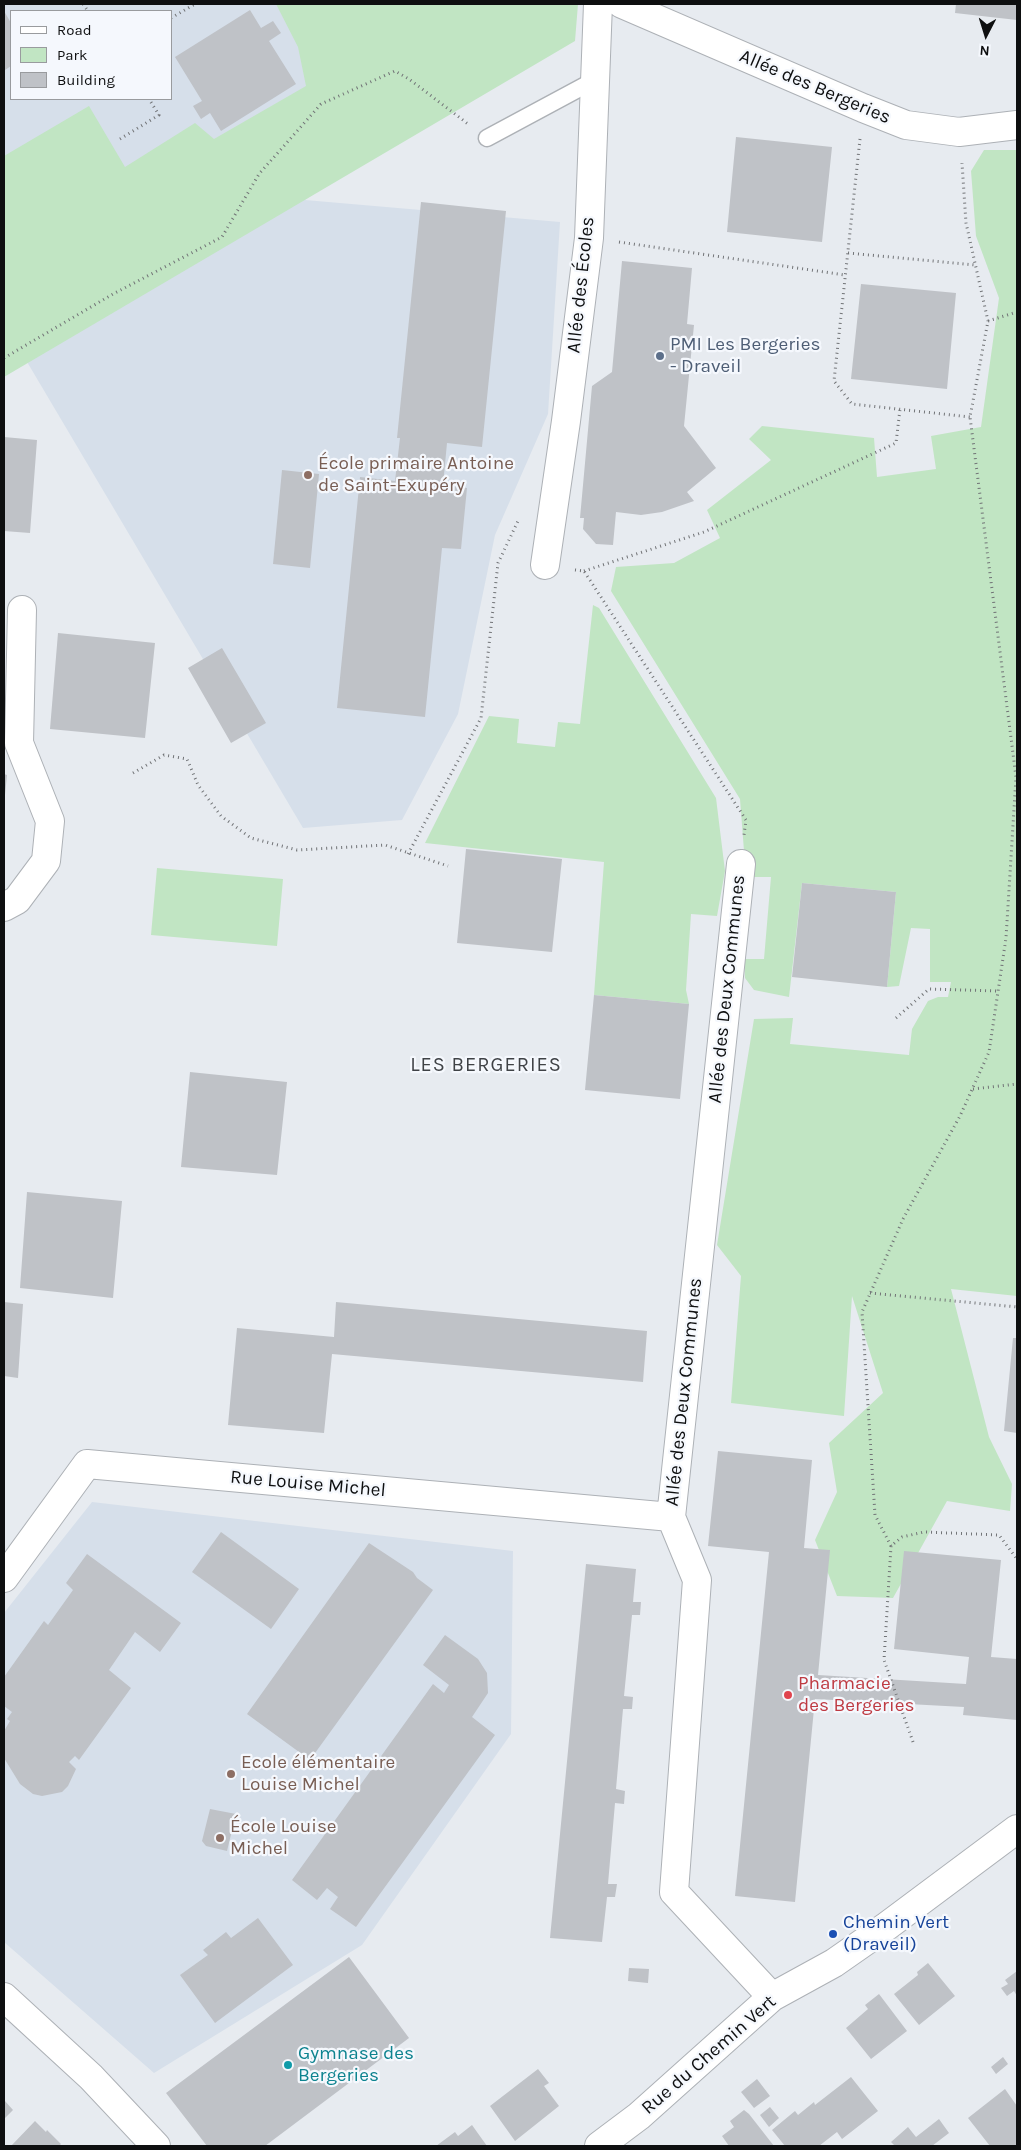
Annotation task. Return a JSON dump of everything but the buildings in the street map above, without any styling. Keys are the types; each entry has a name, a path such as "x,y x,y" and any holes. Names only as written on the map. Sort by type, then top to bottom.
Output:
{"street":[{"name":"Allée des Écoles","path":"544,565 566,421 589,238 598,4"},
{"name":"Allée des Bergeries","path":"622,4 906,125 959,132 1017,125"},
{"path":"4,907 17,900 46,861 50,821 19,743 22,610"},
{"name":"Allée des Deux Communes","path":"741,864 671,1517 697,1580 674,1892 772,1997"},
{"name":"Rue Louise Michel","path":"4,1578 87,1464 671,1517"},
{"name":"Rue du Chemin Vert","path":"599,2146 639,2116 772,1997 834,1963 1017,1829"},
{"path":"4,1997 91,2077 156,2146"}],"lane":[{"path":"487,138 595,80"}],"path":[{"path":"172,17 195,4"},
{"path":"4,358 114,294 222,237 259,174 321,104 395,71 409,79 487,138"},
{"path":"120,139 159,115 150,100"},
{"path":"863,108 834,381 852,404 970,417"},
{"path":"913,1742 884,1660 891,1546 875,1516 862,1312 903,1219 973,1089 990,1052 1006,938 1016,777 970,417 988,321 966,223 959,132"},
{"path":"589,238 845,275"},
{"path":"848,254 975,265"},
{"path":"988,321 1017,312"},
{"path":"544,565 584,571 704,532 896,443 900,409"},
{"path":"408,854 481,718 498,563 520,519"},
{"path":"584,571 746,820 741,864"},
{"path":"133,773 164,755 187,759 198,785 221,816 251,838 297,850 385,845 448,866"},
{"path":"896,1018 929,989 998,991"},
{"path":"973,1089 1017,1084"},
{"path":"870,1293 1017,1307"},
{"path":"891,1546 902,1537 924,1532 998,1535 1017,1559"}],"shaded area":[{"name":"École primaire Antoine de Saint-Exupéry","path":"4,4 566,4 305,200 560,222 548,414 495,535 458,714 402,820 303,828 4,323"},
{"name":"École Louise Michel","path":"92,1502 513,1551 511,1734 362,1945 154,2073 4,1942 4,1613"}],"green space":[{"path":"276,4 578,4 575,41 4,377 4,156 89,106 125,167 195,123 214,139 306,86 298,47"},
{"path":"984,150 1017,150 1017,1296 951,1289 989,1437 1012,1484 1010,1511 947,1501 893,1598 837,1596 815,1540 837,1492 829,1443 883,1393 852,1296 844,1416 731,1403 741,1276 717,1245 754,1019 793,1018 790,1044 909,1055 912,1029 928,1001 938,997 948,997 951,982 930,982 930,929 911,928 899,986 887,987 896,892 802,883 789,997 754,990 745,978 744,959 764,959 771,877 746,877 740,799 611,591 616,567 674,563 720,538 707,510 771,460 749,439 762,426 874,438 877,477 936,469 931,436 981,427 999,298 976,236 971,171"},
{"path":"593,605 599,608 716,798 725,871 717,916 691,914 686,990 689,1004 594,995 604,862 425,843 489,716 519,719 517,743 555,747 558,722 580,724"},
{"path":"157,868 283,879 277,946 151,935"}],"place":[{"name":"PMI Les Bergeries - Draveil","path":"660,356"},
{"name":"École primaire Antoine de Saint-Exupéry","path":"308,475"},
{"name":"Pharmacie des Bergeries","path":"788,1695"},
{"name":"Ecole élémentaire Louise Michel","path":"231,1774"},
{"name":"École Louise Michel","path":"220,1838"},
{"name":"Chemin Vert (Draveil)","path":"833,1934"},
{"name":"Gymnase des Bergeries","path":"288,2065"}],"district":[{"name":"LES BERGERIES","path":"486,1065"}]}
